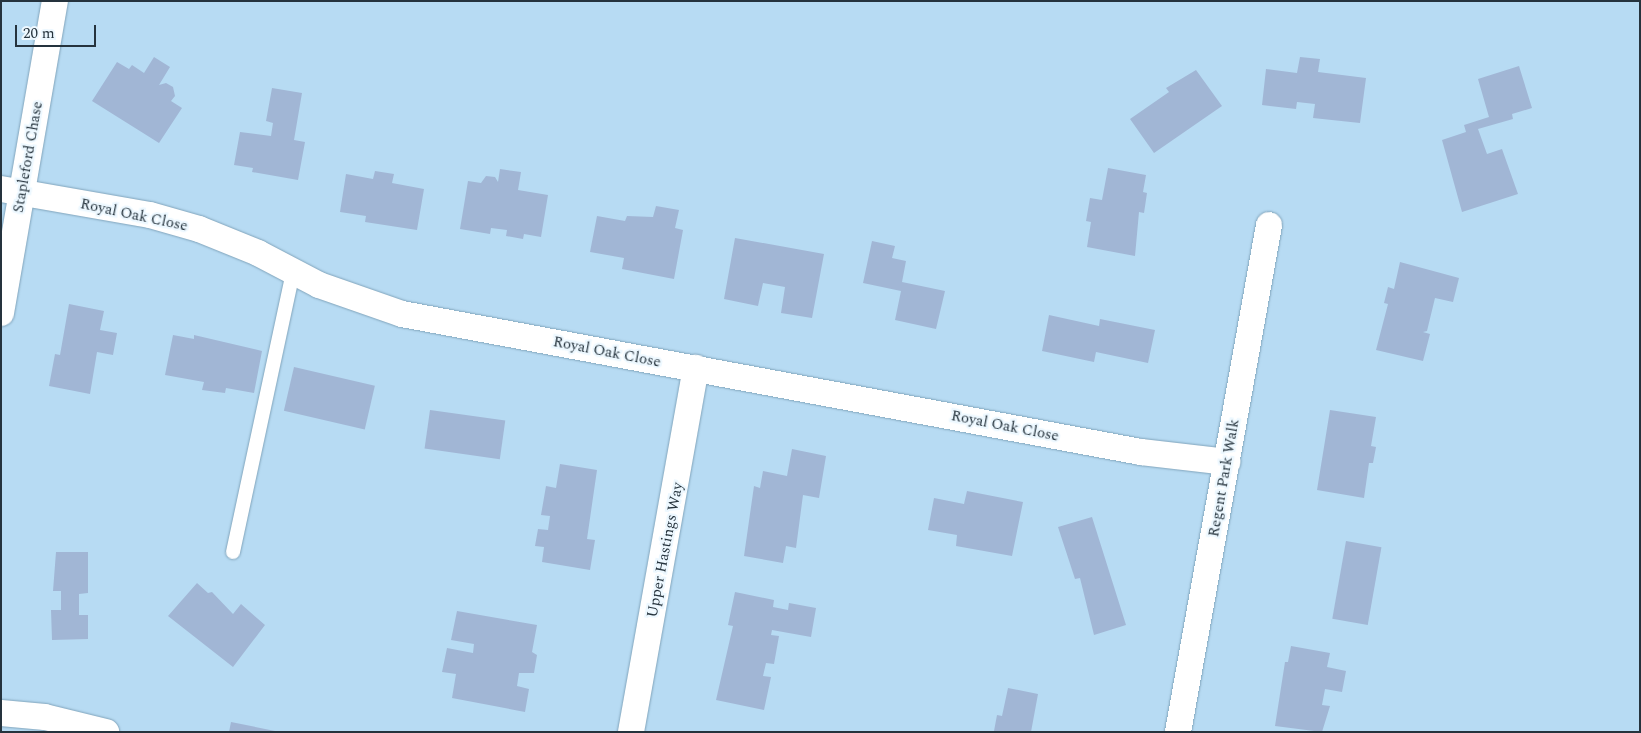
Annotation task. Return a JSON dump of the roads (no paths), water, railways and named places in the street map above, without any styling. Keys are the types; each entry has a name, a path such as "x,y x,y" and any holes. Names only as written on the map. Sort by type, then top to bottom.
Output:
{"street":[{"name":"Stapleford Chase","path":"1,313 11,191 56,1"},
{"name":"Royal Oak Close","path":"11,191 150,215 199,229 258,253 293,272 360,301 402,314 1141,452 1227,462"},
{"name":"Regent Park Walk","path":"1178,732 1269,225"},
{"name":"Upper Hastings Way","path":"631,732 696,368"},
{"path":"1,713 45,716 106,732"}],"lane":[{"path":"233,552 293,272"}]}
